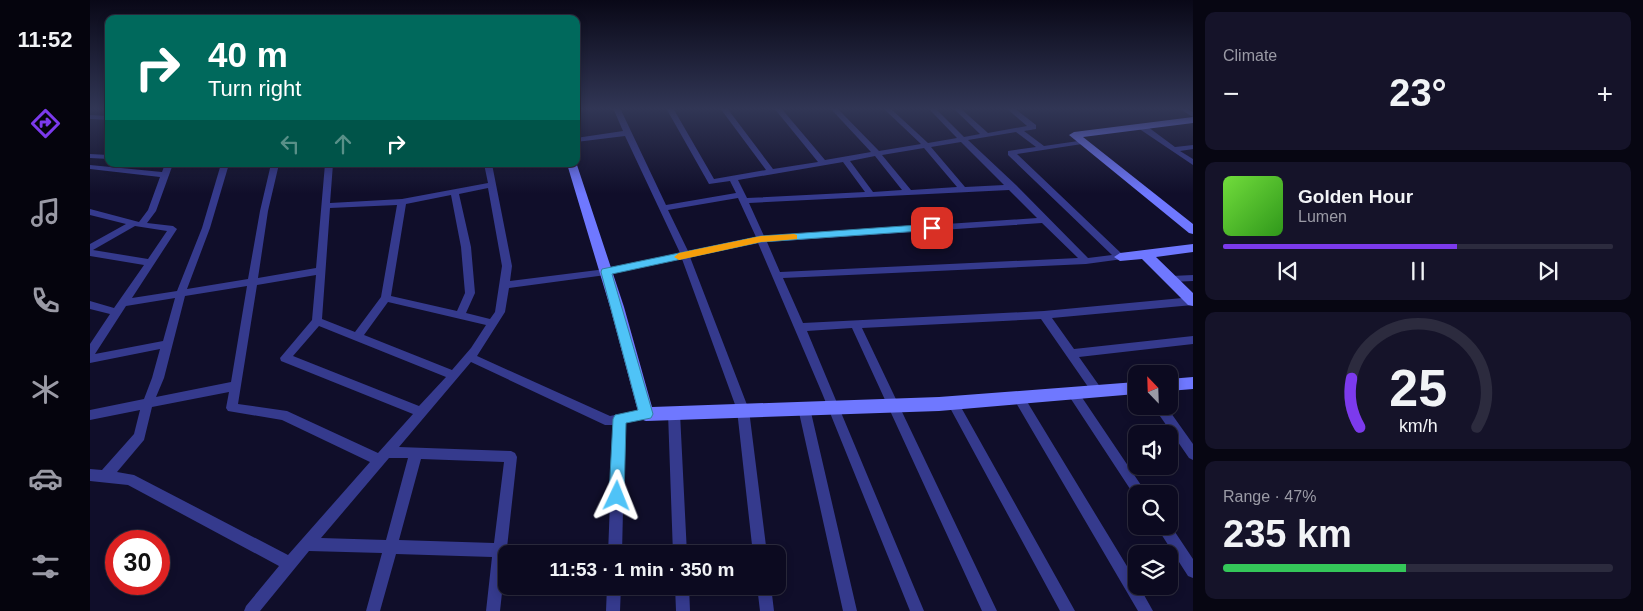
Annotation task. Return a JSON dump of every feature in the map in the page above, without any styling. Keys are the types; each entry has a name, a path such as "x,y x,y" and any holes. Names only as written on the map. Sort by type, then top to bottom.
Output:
{"main road":[{"path":"1076,137 1193,230"},
{"path":"573,167 606,272 646,414 953,403 1128,389"},
{"path":"1120,257 1193,248"},
{"path":"1145,254 1193,301"},
{"path":"1178,384 1193,383"}],"street":[{"path":"580,139 602,137"},
{"path":"630,137 685,255 743,410 759,545"},
{"path":"686,137 712,182 977,137"},
{"path":"744,137 771,172"},
{"path":"801,137 823,163"},
{"path":"860,137 908,192"},
{"path":"917,137 963,190"},
{"path":"960,137 1086,261"},
{"path":"1027,137 1042,148"},
{"path":"1156,137 1193,163"},
{"path":"1082,142 1011,153 1120,257"},
{"path":"1173,149 1193,147"},
{"path":"90,156 105,157"},
{"path":"845,159 870,194"},
{"path":"90,167 166,175"},
{"path":"90,248 138,224 152,211 169,167"},
{"path":"106,476 140,436 148,404 158,378 180,293 206,228 224,167"},
{"path":"274,167 264,210 232,408 283,415 383,456 416,453 511,457 502,545"},
{"path":"329,167 317,321 285,358 421,412"},
{"path":"252,611 306,544 470,356 500,312 507,266 489,167"},
{"path":"733,178 833,406 917,611"},
{"path":"326,206 402,202 492,185"},
{"path":"662,208 742,198 1013,187"},
{"path":"455,192 466,247 470,293 460,315"},
{"path":"357,337 386,298 402,202"},
{"path":"90,212 138,224 172,229 90,352"},
{"path":"504,285 606,272 761,239 1045,220"},
{"path":"90,254 150,263"},
{"path":"777,275 1086,261 1120,257"},
{"path":"122,303 321,271"},
{"path":"1171,280 1193,278"},
{"path":"386,298 493,322"},
{"path":"799,327 1044,315 1193,301"},
{"path":"90,305 116,312"},
{"path":"1044,315 1097,391"},
{"path":"317,321 454,375"},
{"path":"856,325 990,611"},
{"path":"1071,354 1193,340"},
{"path":"90,359 167,344"},
{"path":"470,356 609,421 646,414"},
{"path":"90,415 235,386"},
{"path":"1073,393 1135,485"},
{"path":"1018,398 1146,611"},
{"path":"953,403 1068,611"},
{"path":"804,408 850,611"},
{"path":"674,413 680,545"},
{"path":"1165,415 1193,454"},
{"path":"615,545 619,419"},
{"path":"373,611 416,453"},
{"path":"90,475 130,479 290,564"},
{"path":"1169,535 1193,571"},
{"path":"306,544 498,550"},
{"path":"493,611 498,573"},
{"path":"613,611 614,595"},
{"path":"682,595 683,611"},
{"path":"765,595 767,611"}],"slow traffic":[{"path":"679,257 761,239 794,237"}],"route":[{"path":"617,496 619,419 646,414 606,272 761,239 932,228"}]}
